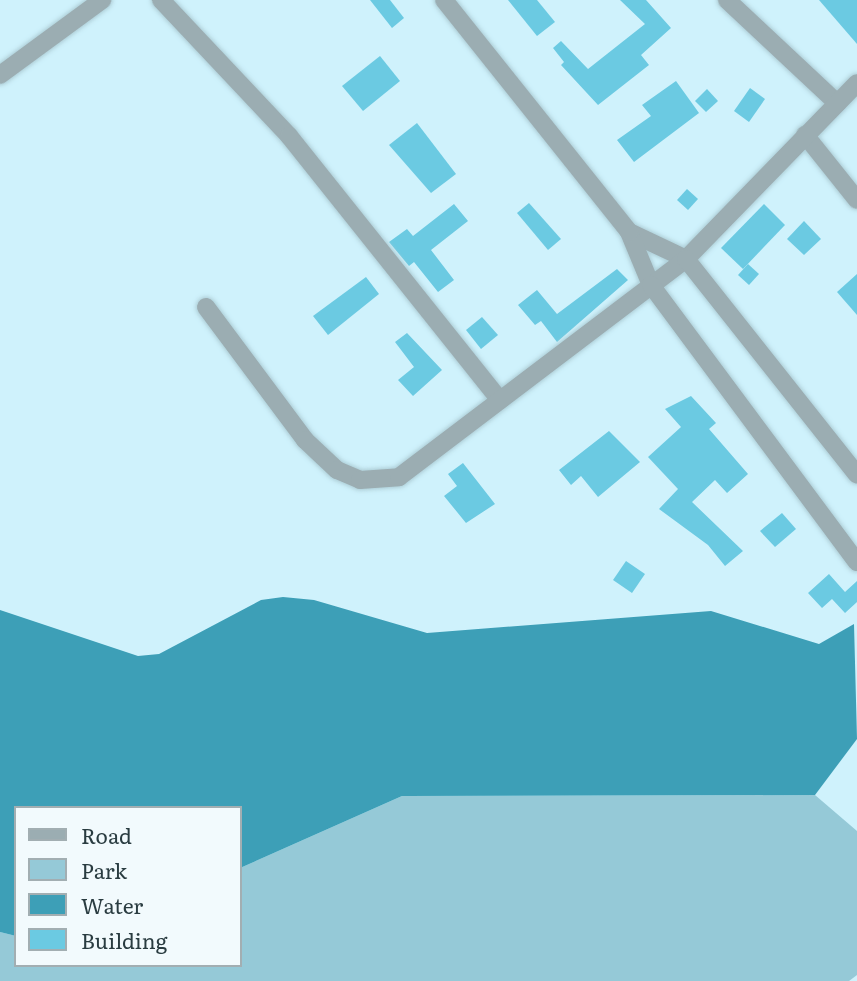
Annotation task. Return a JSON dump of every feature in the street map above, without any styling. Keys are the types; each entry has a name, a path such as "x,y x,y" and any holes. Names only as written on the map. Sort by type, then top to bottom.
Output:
{"street":[{"path":"0,75 102,0"},
{"path":"161,0 289,136 500,400"},
{"path":"444,0 629,232 651,285 857,562"},
{"path":"727,0 837,103"},
{"path":"206,307 305,440 337,470 360,480 399,477 687,259 857,83"},
{"path":"805,135 857,200"},
{"path":"629,232 687,259 857,475"}],"green space":[{"path":"815,795 857,831 857,975 849,981 0,981 0,932 14,936 14,967 242,967 242,867 402,796"}],"water":[{"path":"283,597 314,600 427,633 711,611 819,644 854,624 857,739 815,795 402,796 242,867 242,806 14,806 14,936 0,932 0,610 138,656 159,654 261,600"}],"building":[{"path":"370,0 390,0 404,18 392,28"},
{"path":"508,0 537,0 555,22 537,36"},
{"path":"620,0 646,0 671,28 641,55 649,65 598,105 561,65 564,62 553,48 561,41 588,69 645,24"},
{"path":"819,0 857,0 857,44"},
{"path":"380,56 400,81 363,111 342,86"},
{"path":"676,81 699,113 634,162 617,140 651,116 642,105"},
{"path":"750,88 765,99 749,122 734,111"},
{"path":"707,89 718,101 706,112 695,101"},
{"path":"417,123 456,174 431,193 389,145"},
{"path":"687,189 698,199 688,210 677,200"},
{"path":"529,203 561,239 548,250 517,213"},
{"path":"454,204 468,221 431,250 454,280 438,292 414,262 409,266 389,242 407,229 413,236"},
{"path":"764,204 785,225 743,269 721,248"},
{"path":"804,221 821,239 804,255 787,239"},
{"path":"748,264 759,274 749,285 738,275"},
{"path":"617,269 628,280 557,342 541,321 535,325 518,305 537,290 557,314"},
{"path":"857,274 857,315 837,292"},
{"path":"366,277 379,294 328,335 313,316"},
{"path":"482,317 498,335 481,349 466,330"},
{"path":"407,333 442,370 413,396 398,380 414,367 395,342"},
{"path":"691,396 716,423 709,429 748,474 727,493 715,480 692,502 743,551 725,566 708,545 659,509 678,489 648,457 681,427 665,409"},
{"path":"609,431 640,462 598,497 581,476 571,485 559,470"},
{"path":"463,463 495,504 466,523 444,496 457,486 448,474"},
{"path":"782,513 796,529 775,547 760,531"},
{"path":"626,561 645,574 632,593 613,580"},
{"path":"829,574 845,592 857,581 857,602 845,613 832,599 822,608 808,593"}]}
